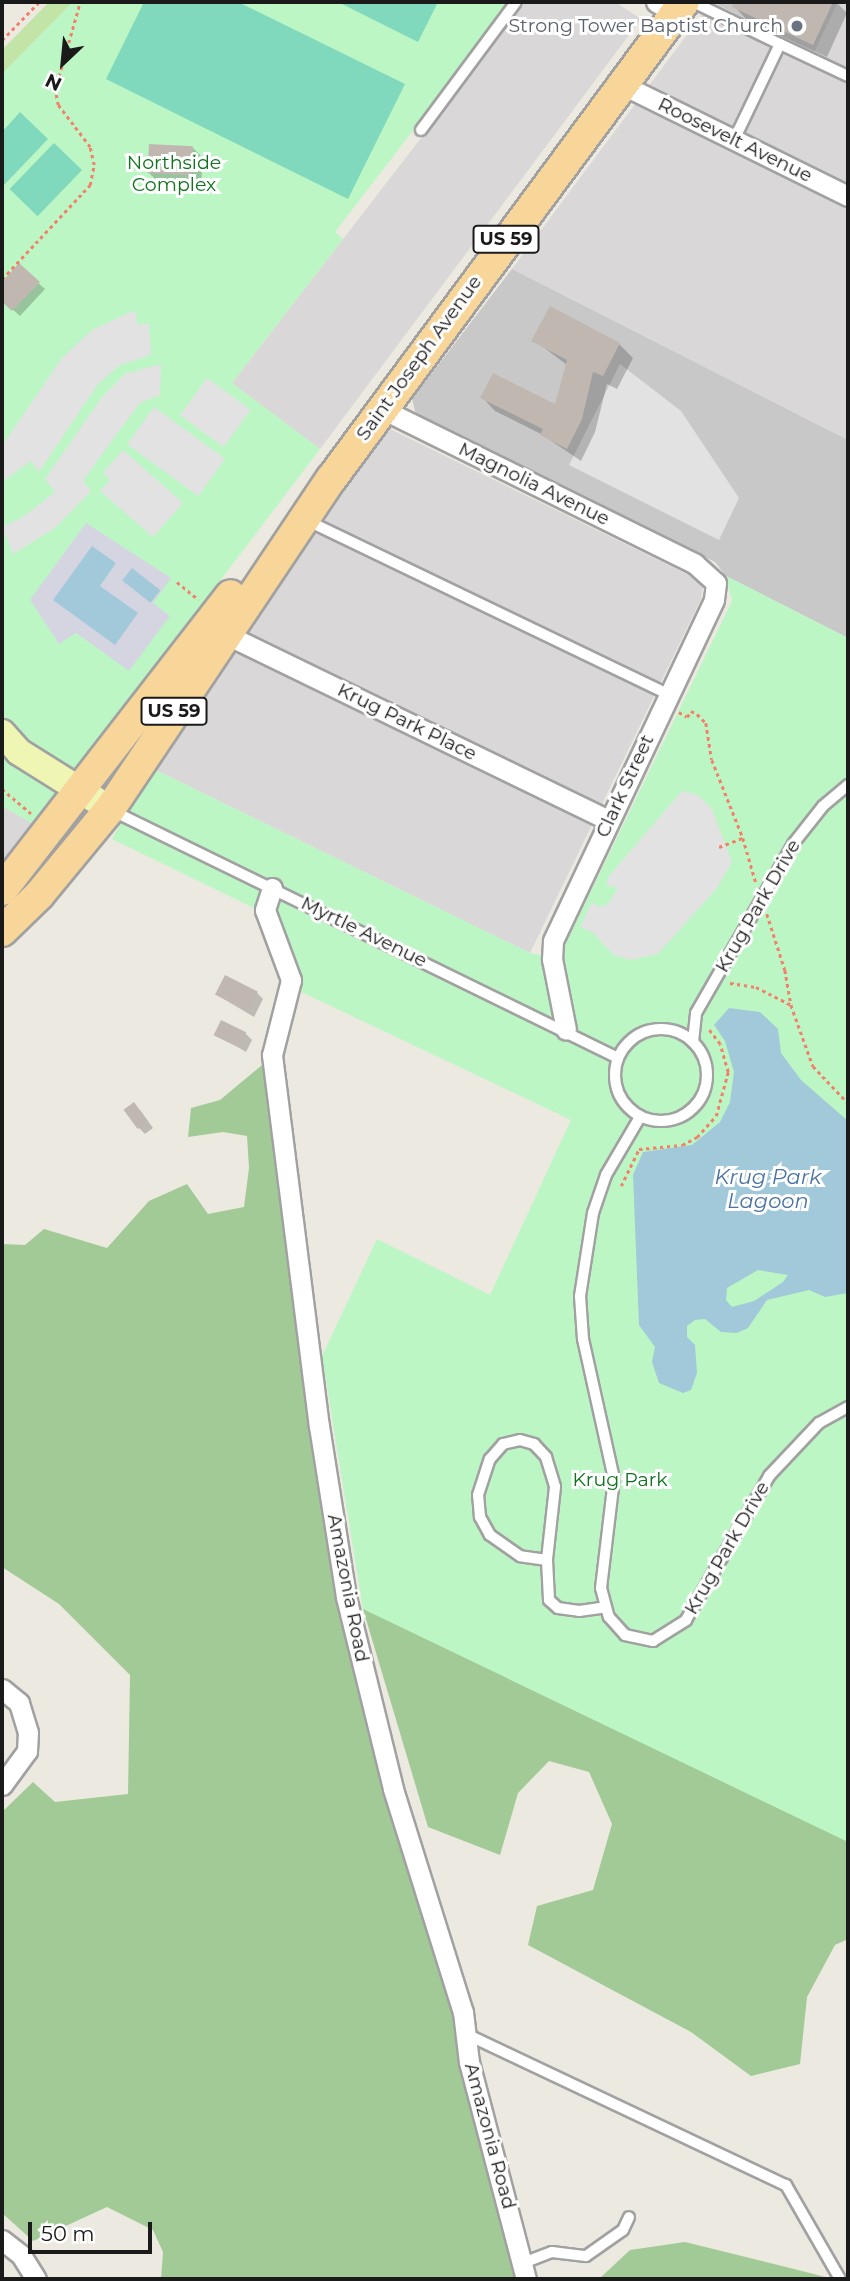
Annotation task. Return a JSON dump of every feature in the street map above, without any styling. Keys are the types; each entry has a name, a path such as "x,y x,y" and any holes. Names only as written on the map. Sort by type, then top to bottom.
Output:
{"main road":[{"name":"Saint Joseph Avenue","path":"2,931 40,895 110,809 210,620 304,519 331,478 677,5"},
{"name":"Saint Joseph Avenue","path":"2,890 210,620 331,478"}],"street":[{"name":"Roosevelt Avenue","path":"621,83 848,196"},
{"name":"Magnolia Avenue","path":"382,409 686,560"},
{"name":"Clark Street","path":"566,1030 552,959 553,941 608,820 715,600 716,583 706,571 686,560"},
{"name":"Krug Park Place","path":"210,620 608,820"},
{"path":"2,733 19,752 110,809"},
{"name":"Amazonia Road","path":"272,887 265,910 291,980 272,1055 319,1426 346,1597 393,1789 463,2012 469,2062 525,2271"},
{"path":"2,1689 19,1703 28,1732 27,1751 2,1785"},
{"path":"2,2240 21,2255 36,2279"}],"lane":[{"path":"421,130 516,2"},
{"path":"677,5 780,44 848,76"},
{"path":"734,139 780,44"},
{"path":"304,519 666,699"},
{"name":"Krug Park Drive","path":"693,1041 696,1013 793,844 823,806 848,785"},
{"name":"Myrtle Avenue","path":"110,809 566,1030 618,1058"},
{"path":"651,1031 678,1032 693,1041 706,1064 705,1090 699,1102 679,1118 653,1121 640,1117 618,1091 618,1058 628,1043 651,1031"},
{"name":"Krug Park Drive","path":"640,1117 606,1175 582,1268 583,1339 614,1479 603,1549 601,1588 606,1607 625,1635 653,1641 678,1627 702,1598 769,1476 819,1423 848,1407"},
{"path":"547,1560 520,1556 490,1535 481,1517 482,1483 490,1459 503,1444 520,1440 534,1444 546,1457 555,1487 547,1560 549,1600 558,1608 606,1607"},
{"path":"466,2034 786,2185 840,2279"},
{"path":"525,2271 552,2252 586,2256 623,2230 629,2217"}],"path":[{"path":"2,40 39,2"},
{"path":"2,279 90,185 94,165 90,147 58,105 55,90 80,2"},
{"path":"177,582 210,620"},
{"path":"666,699 687,717 691,711 702,717 715,769 743,838 757,887"},
{"path":"2,789 35,816"},
{"path":"719,848 743,838"},
{"path":"766,909 785,970 791,1005 813,1066 848,1102"},
{"path":"723,985 756,987 791,1005"},
{"path":"621,1186 639,1149 682,1145 697,1137 716,1116 728,1072 720,1044 707,1028"}],"shaded area":[{"path":"526,2 615,2 641,19 320,449 232,383"},
{"name":"Strong Tower Baptist Church","path":"712,2 838,2 814,53"},
{"path":"838,2 848,2 848,70 814,53"},
{"path":"704,12 848,81 848,440 512,269"},
{"path":"512,269 848,440 848,638 726,576 715,562 416,415 412,399"},
{"path":"135,310 138,325 149,323 151,355 120,365 98,384 39,472 31,461 2,482 2,446 62,358 92,330"},
{"path":"161,364 160,395 140,403 110,443 83,481 91,491 55,528 13,554 2,527 23,517 55,492 45,479 102,397 125,374"},
{"path":"620,364 681,411 739,498 719,540 569,465"},
{"path":"207,378 251,410 224,447 180,415"},
{"path":"154,407 225,459 198,496 127,444"},
{"path":"390,429 703,582 701,599 530,953 152,768 242,622"},
{"path":"123,450 183,503 153,537 100,491 110,480 103,473"},
{"path":"86,523 171,578 153,603 170,616 129,671 76,633 59,644 30,600","holes":["92,546 116,563 100,586"]},
{"path":"682,791 698,795 712,809 732,862 717,888 658,954 631,960 614,955 592,932 580,927 592,902 598,907 608,904 618,888 606,885 609,876"},
{"path":"2,806 35,825 2,869"}],"green space":[{"path":"49,2 73,2 2,74 2,50"},
{"name":"Northside Complex","path":"73,2 512,2 335,232 343,239 232,383 320,449 35,825 2,806 2,74"},
{"path":"144,2 238,2 405,84 348,199 106,79"},
{"path":"338,2 438,2 418,42"},
{"path":"20,112 48,139 4,185 2,132"},
{"path":"54,143 82,170 38,216 10,189"},
{"name":"Krug Park","path":"726,576 848,638 848,1842 363,1609 322,1356 377,1239 490,1295 571,1120 295,989 297,968 277,924 260,911 112,839 152,768 530,953 558,959 732,601"},
{"path":"268,1060 344,1606 522,2279 161,2279 163,2252 153,2230 107,2207 33,2241 2,2213 2,1812 33,1782 55,1802 128,1794 130,1675 59,1604 2,1567 2,1244 25,1245 44,1229 107,1248 149,1201 187,1184 208,1214 244,1207 249,1168 247,1136 223,1132 188,1137 191,1108 220,1100"},
{"path":"848,1438 848,1939 835,1945 807,1997 800,2064 751,2076 691,2032 528,1945 537,1906 593,1890 612,1824 589,1772 549,1761 518,1793 500,1855 428,1827 363,1609 468,1619"},
{"path":"685,2242 831,2279 599,2279 630,2250"}],"water":[{"path":"92,546 116,563 100,586 138,613 115,645 53,600"},
{"path":"132,568 160,590 151,603 122,581"},
{"name":"Krug Park Lagoon","path":"729,1008 760,1012 778,1029 781,1053 801,1080 848,1121 848,1293 825,1297 809,1290 767,1300 748,1328 737,1333 721,1332 705,1319 695,1320 687,1326 687,1337 695,1345 697,1373 691,1390 683,1393 659,1383 652,1362 655,1347 639,1325 633,1175 643,1152 692,1145 720,1122 730,1102 734,1072 725,1041 714,1025","holes":["758,1270 788,1275 783,1282 754,1301 732,1307 726,1300 727,1288"]}],"building":[{"name":"Strong Tower Baptist Church","path":"734,2 833,2 813,45 732,7"},
{"path":"149,144 193,146 191,175 147,173"},
{"path":"19,263 40,282 12,311 2,302 2,282"},
{"path":"550,306 620,343 603,376 593,372 582,419 567,449 540,435 543,429 480,398 493,373 555,404 567,360 531,341"},
{"path":"225,975 258,992 248,1011 215,995"},
{"path":"221,1020 246,1032 239,1048 214,1035"},
{"path":"134,1102 148,1121 138,1129 123,1110"}],"place":[{"name":"Strong Tower Baptist Church","path":"797,26"}]}
